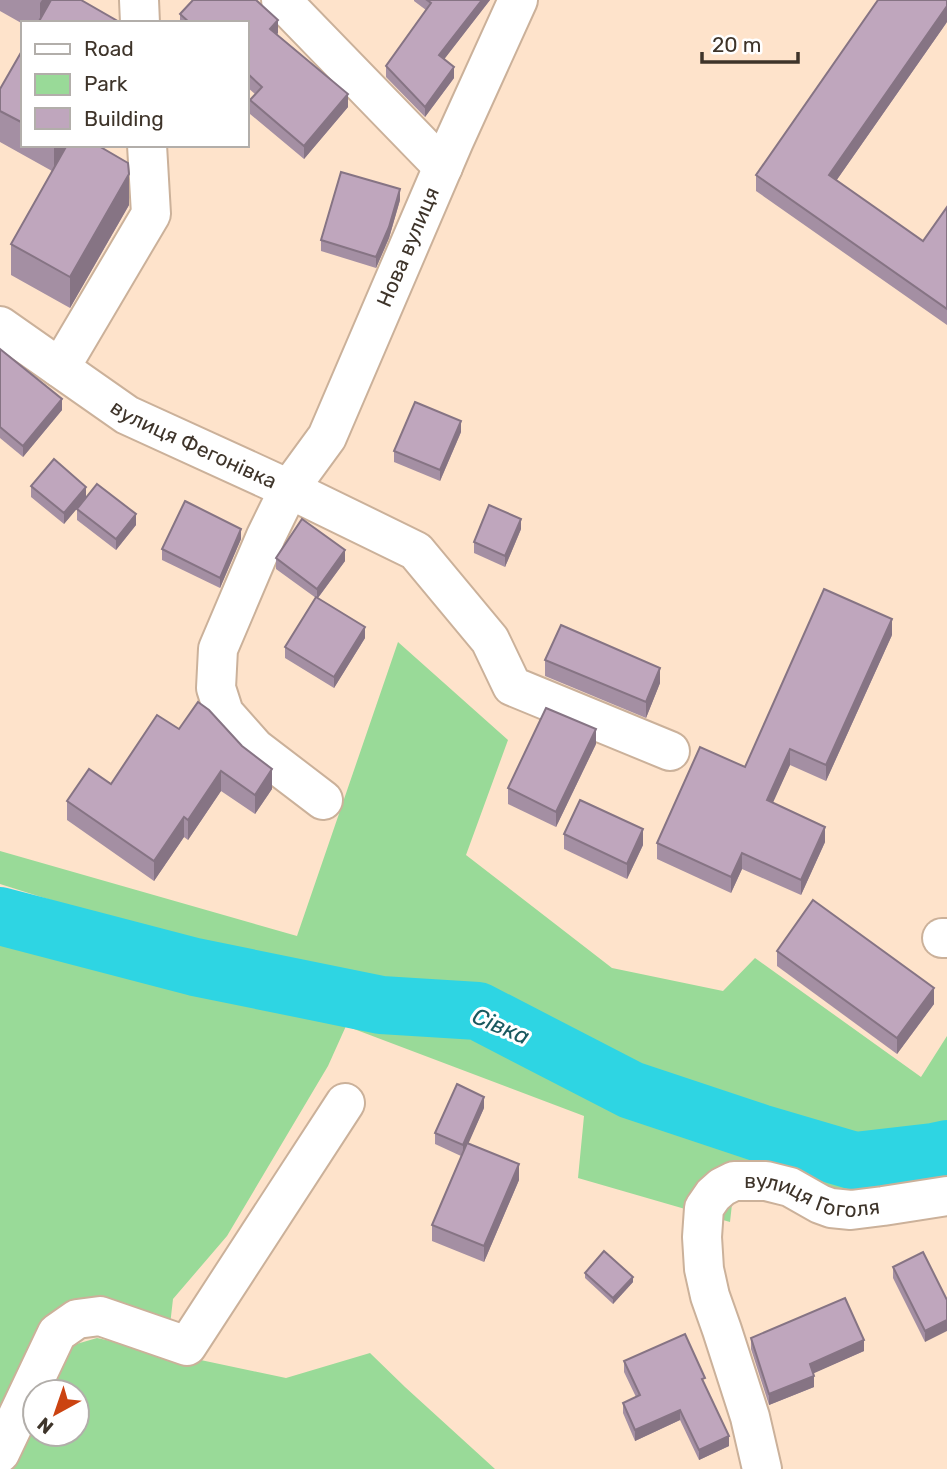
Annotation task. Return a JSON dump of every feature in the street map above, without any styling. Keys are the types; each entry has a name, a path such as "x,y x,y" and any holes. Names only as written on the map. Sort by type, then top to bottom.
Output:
{"street":[{"path":"139,0 140,21"},
{"path":"281,0 443,167"},
{"name":"Нова вулиця","path":"289,489 327,437 518,0"},
{"path":"60,368 151,214 147,147"},
{"name":"вулиця Фегонівка","path":"0,326 127,415 289,489 218,649 216,688 224,713 255,748 323,800"},
{"path":"289,489 416,551 490,640 512,686 670,751"},
{"path":"0,1453 58,1333 77,1319 100,1316 187,1346 345,1103"},
{"name":"вулиця Гоголя","path":"762,1469 750,1417 710,1296 704,1269 704,1208 712,1195 734,1181 766,1181 790,1186 831,1208 851,1210 947,1196"}],"green space":[{"path":"398,642 508,740 466,855 612,968 723,991 755,958 921,1077 947,1036 947,1194 734,1186 730,1222 578,1178 584,1116 346,1026 328,1066 227,1236 173,1299 170,1325 85,1306 34,1378 21,1378 21,1397 0,1427 0,940 346,1025 313,967 219,953 0,884 0,851 297,936"},
{"path":"97,1338 286,1378 370,1353 495,1469 12,1469 22,1448 91,1448 91,1378 57,1378 73,1345"}],"building":[{"path":"51,0 81,0 118,21 39,21"},
{"path":"193,0 256,0 278,20 270,29 348,94 304,146 250,100 262,87 248,74 248,21 188,21 180,14"},
{"path":"427,0 482,0 439,55 454,67 425,107 386,66 431,3"},
{"path":"878,0 947,0 947,6 829,175 923,241 947,207 947,309 756,175"},
{"path":"21,52 21,122 0,111 0,89"},
{"path":"66,147 100,147 128,163 129,174 70,277 11,244"},
{"path":"341,172 400,189 389,227 376,257 321,240"},
{"path":"0,349 62,399 23,446 0,427"},
{"path":"415,402 461,421 440,470 394,451"},
{"path":"54,459 86,487 64,513 31,486"},
{"path":"97,484 136,514 116,539 77,509"},
{"path":"185,501 241,529 220,578 162,549"},
{"path":"489,505 521,519 505,556 474,542"},
{"path":"302,519 345,550 317,589 276,558"},
{"path":"824,589 892,619 826,765 790,749 767,800 825,827 801,880 742,853 731,877 657,843 700,747 745,767"},
{"path":"316,597 365,627 334,677 285,647"},
{"path":"561,625 660,668 646,702 545,660"},
{"path":"198,702 209,710 242,746 272,769 255,795 221,771 188,820 184,817 154,861 67,801 89,769 111,784 157,715 179,729"},
{"path":"546,708 596,729 556,812 508,788"},
{"path":"580,800 643,829 627,864 564,834"},
{"path":"813,900 934,988 897,1038 777,951"},
{"path":"457,1084 484,1097 463,1145 435,1133"},
{"path":"467,1143 519,1164 484,1246 432,1225"},
{"path":"604,1251 633,1277 613,1298 585,1273"},
{"path":"923,1252 947,1300 947,1320 925,1331 893,1267"},
{"path":"845,1298 864,1340 810,1364 814,1376 769,1394 751,1338"},
{"path":"685,1334 705,1378 702,1379 729,1436 699,1450 680,1410 635,1430 623,1403 640,1395 624,1361"}],"waterway":[{"name":"Сівка","path":"0,916 195,967 381,1005 478,1011 631,1090 855,1161 947,1149"}]}
